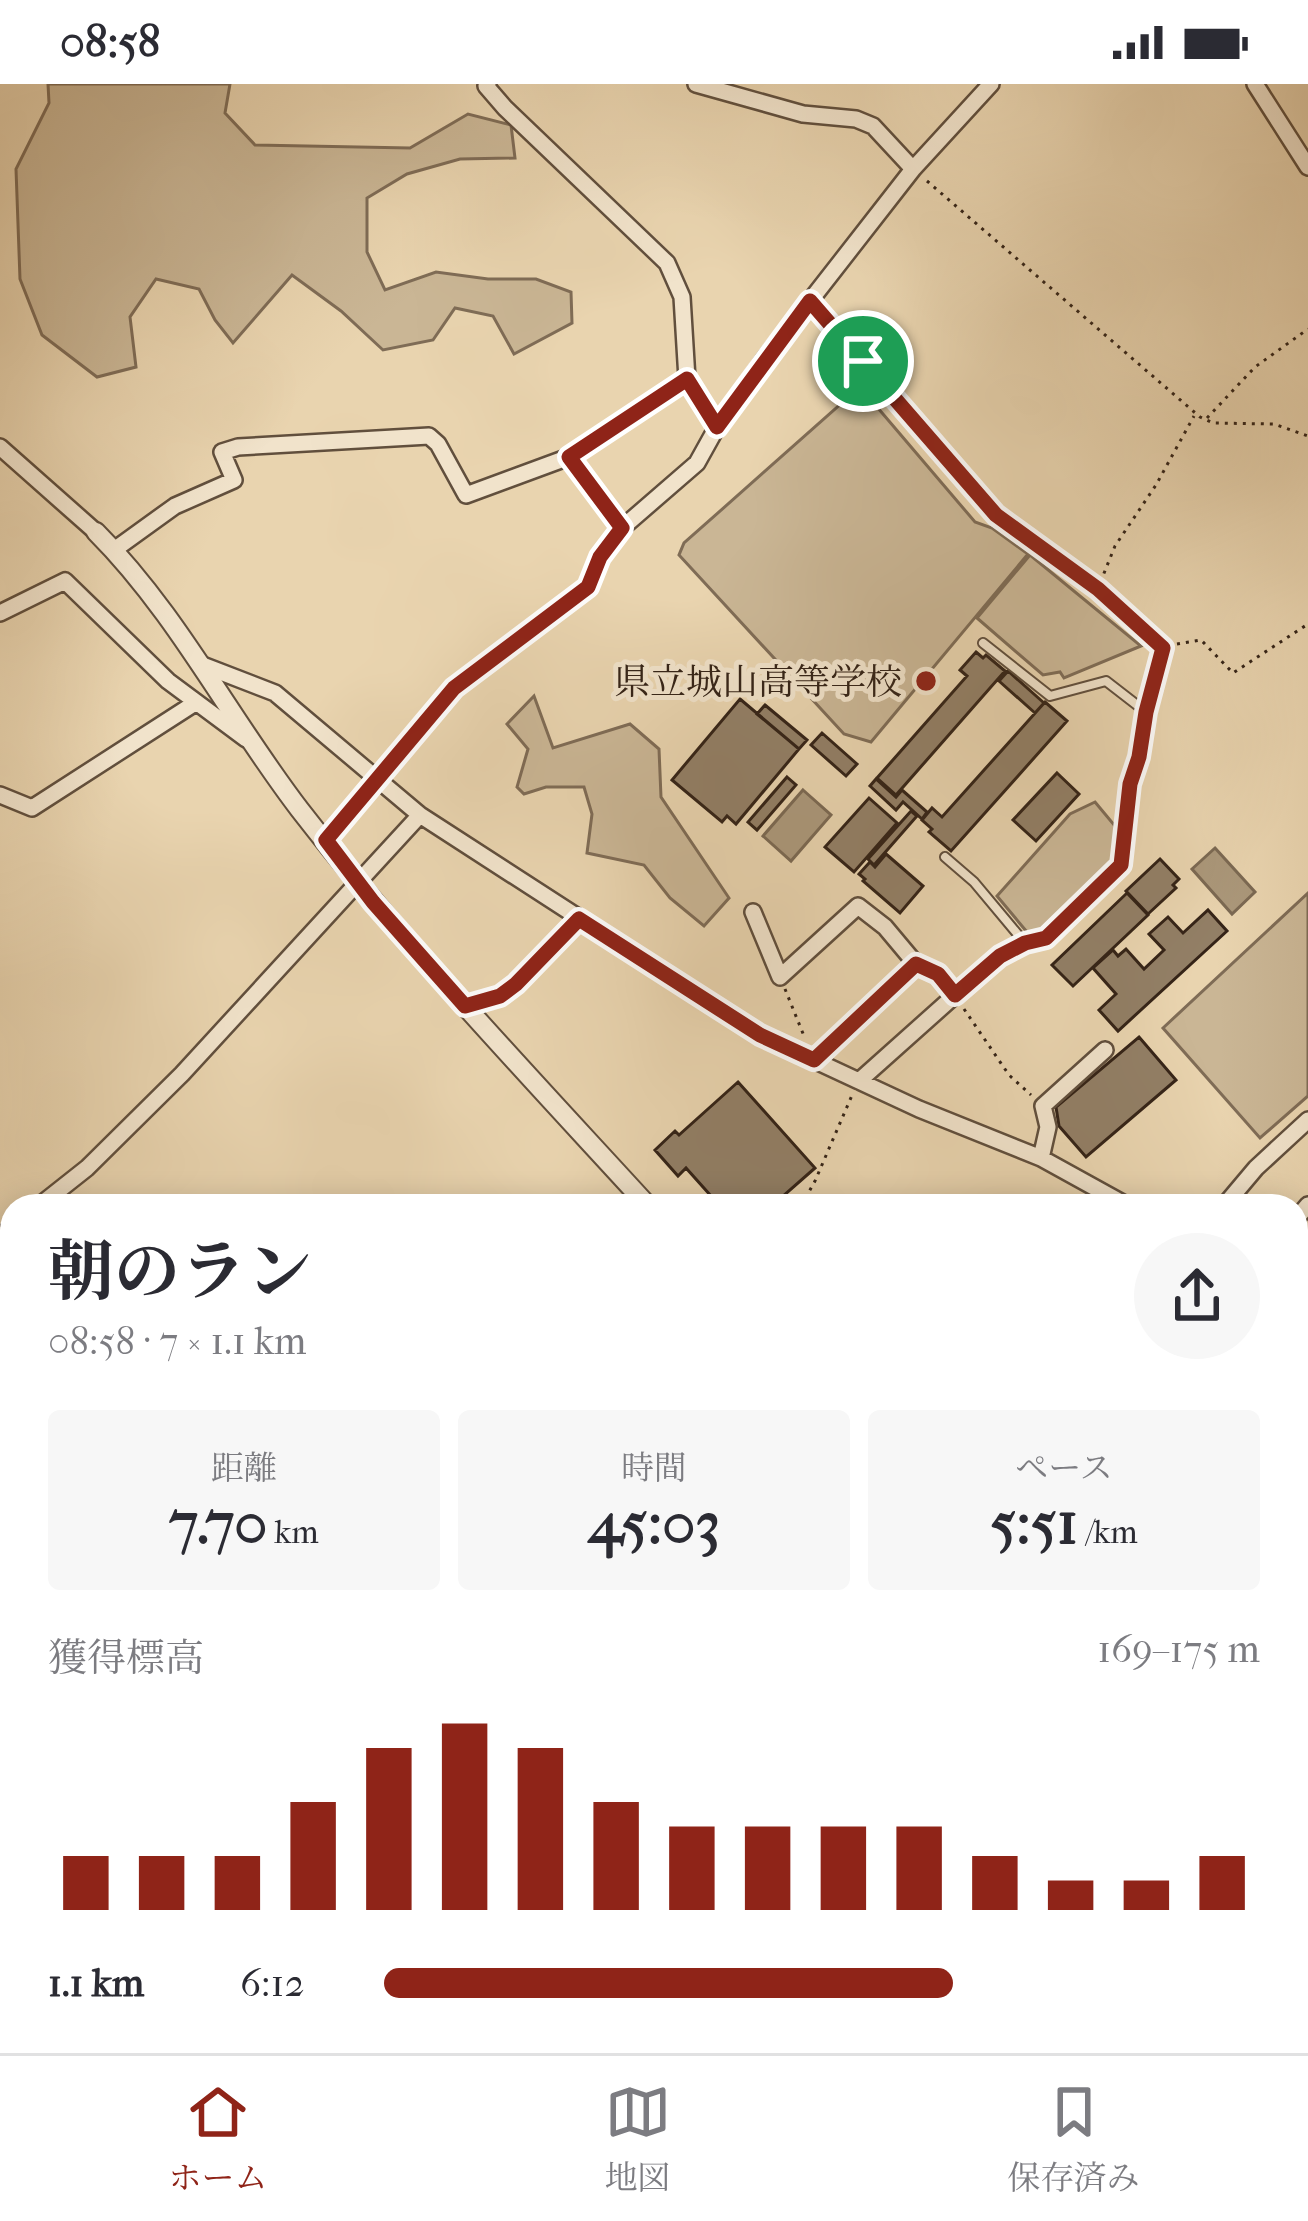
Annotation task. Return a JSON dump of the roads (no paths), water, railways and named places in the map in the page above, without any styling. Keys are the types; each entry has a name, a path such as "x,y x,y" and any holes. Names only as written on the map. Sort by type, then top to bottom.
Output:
{"street":[{"path":"488,84 505,108 668,262 682,297 687,379 717,427"},
{"path":"696,84 803,114 856,119 873,126 913,169"},
{"path":"326,840 454,688 588,587 600,557 622,528 697,463 717,427 810,301 913,169 991,84"},
{"path":"1255,84 1308,167"},
{"path":"114,550 175,506 234,480 223,452 238,447 429,436 438,443 466,495 569,457 687,379"},
{"path":"0,447 130,568 356,882 637,1194"},
{"path":"569,457 622,528"},
{"path":"0,614 65,581 168,682 254,744"},
{"path":"197,663 275,693 420,815 760,1035 919,1109 1041,1158 1106,1194"},
{"path":"0,795 32,808 195,703"},
{"path":"54,1194 182,1074 420,815"},
{"path":"753,912 780,976 858,906 885,927 916,964 814,1060"},
{"path":"859,1081 1000,956"},
{"path":"1041,1158 1048,1127 1043,1106 1105,1051"},
{"path":"1234,1194 1308,1120"}],"lane":[{"path":"983,643 1050,696 1106,681 1146,712"},
{"path":"1000,956 1046,938 1121,865 1130,784 1163,648"},
{"path":"945,857 974,882 1025,943"}],"place":[{"name":"県立城山高等学校","path":"926,681"}]}
